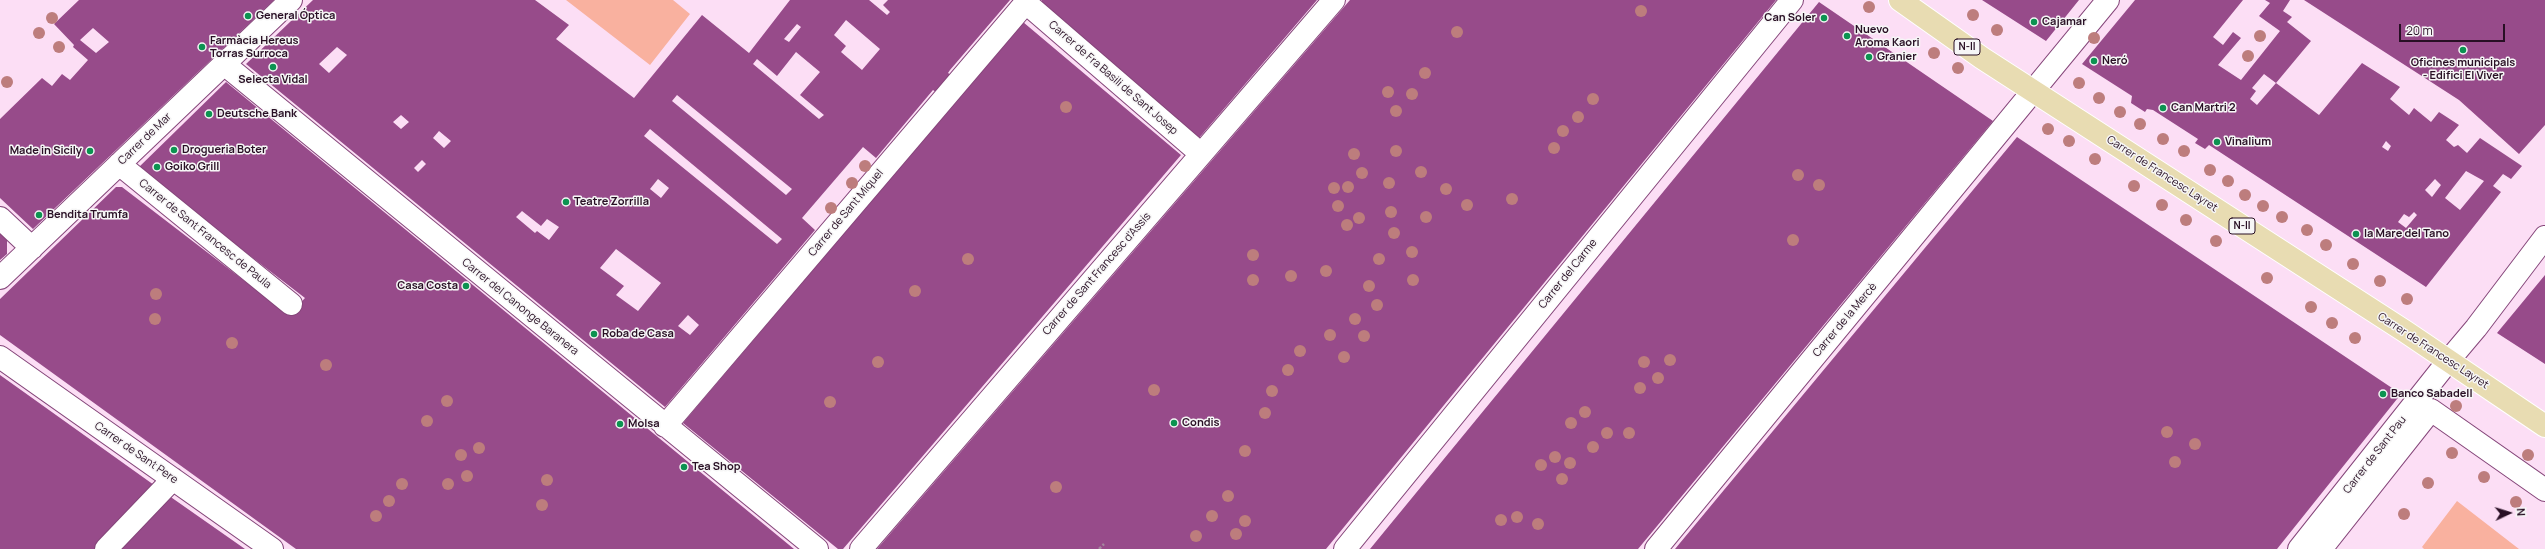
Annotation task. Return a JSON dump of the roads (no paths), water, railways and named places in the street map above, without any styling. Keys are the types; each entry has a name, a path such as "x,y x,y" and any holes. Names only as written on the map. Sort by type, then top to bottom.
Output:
{"main road":[{"name":"Carrer de Francesc Layret","path":"1900,0 1982,58 2449,360 2545,426"}],"street":[{"name":"Carrer de Mar","path":"0,278 291,0"},
{"name":"Carrer de Sant Francesc d'Assís","path":"861,549 1334,0"},
{"name":"Carrer del Carme","path":"1345,549 1792,0"},
{"name":"Carrer de la Mercè","path":"1656,549 2035,91 2108,0"},
{"name":"Carrer de Fra Basili de Sant Josep","path":"1027,1 1200,154"},
{"name":"Carrer de Sant Miquel","path":"665,426 1027,1"},
{"name":"Carrer del Canonge Baranera","path":"224,64 817,549"},
{"name":"Carrer de Sant Francesc de Paula","path":"119,164 291,304"},
{"path":"0,218 32,248"},
{"name":"Carrer de Sant Pau","path":"2299,549 2476,328 2545,237"},
{"name":"Carrer de Sant Pere","path":"0,357 272,549"},
{"path":"2321,549 2431,410 2545,490"},
{"path":"106,549 173,479"}],"place":[{"name":"General Óptica","path":"248,16"},
{"name":"Can Soler","path":"1824,18"},
{"name":"Cajamar","path":"2034,22"},
{"name":"Nuevo Aroma Kaori","path":"1847,36"},
{"name":"Farmàcia Hereus Torras Surroca","path":"202,47"},
{"name":"Oficines municipals - Edifici El Viver","path":"2463,50"},
{"name":"Granier","path":"1869,57"},
{"name":"Neró","path":"2094,61"},
{"name":"Selecta Vidal","path":"273,67"},
{"name":"Can Martri 2","path":"2163,108"},
{"name":"Deutsche Bank","path":"209,114"},
{"name":"Vinalium","path":"2217,142"},
{"name":"Drogueria Boter","path":"174,150"},
{"name":"Made in Sicily","path":"90,151"},
{"name":"Goiko Grill","path":"157,167"},
{"name":"Teatre Zorrilla","path":"566,202"},
{"name":"Bendita Trumfa","path":"39,215"},
{"name":"la Mare del Tano","path":"2356,234"},
{"name":"Casa Costa","path":"466,286"},
{"name":"Roba de Casa","path":"594,334"},
{"name":"Banco Sabadell","path":"2383,394"},
{"name":"Condis","path":"1174,423"},
{"name":"Molsa","path":"620,424"},
{"name":"Tea Shop","path":"684,467"}]}
